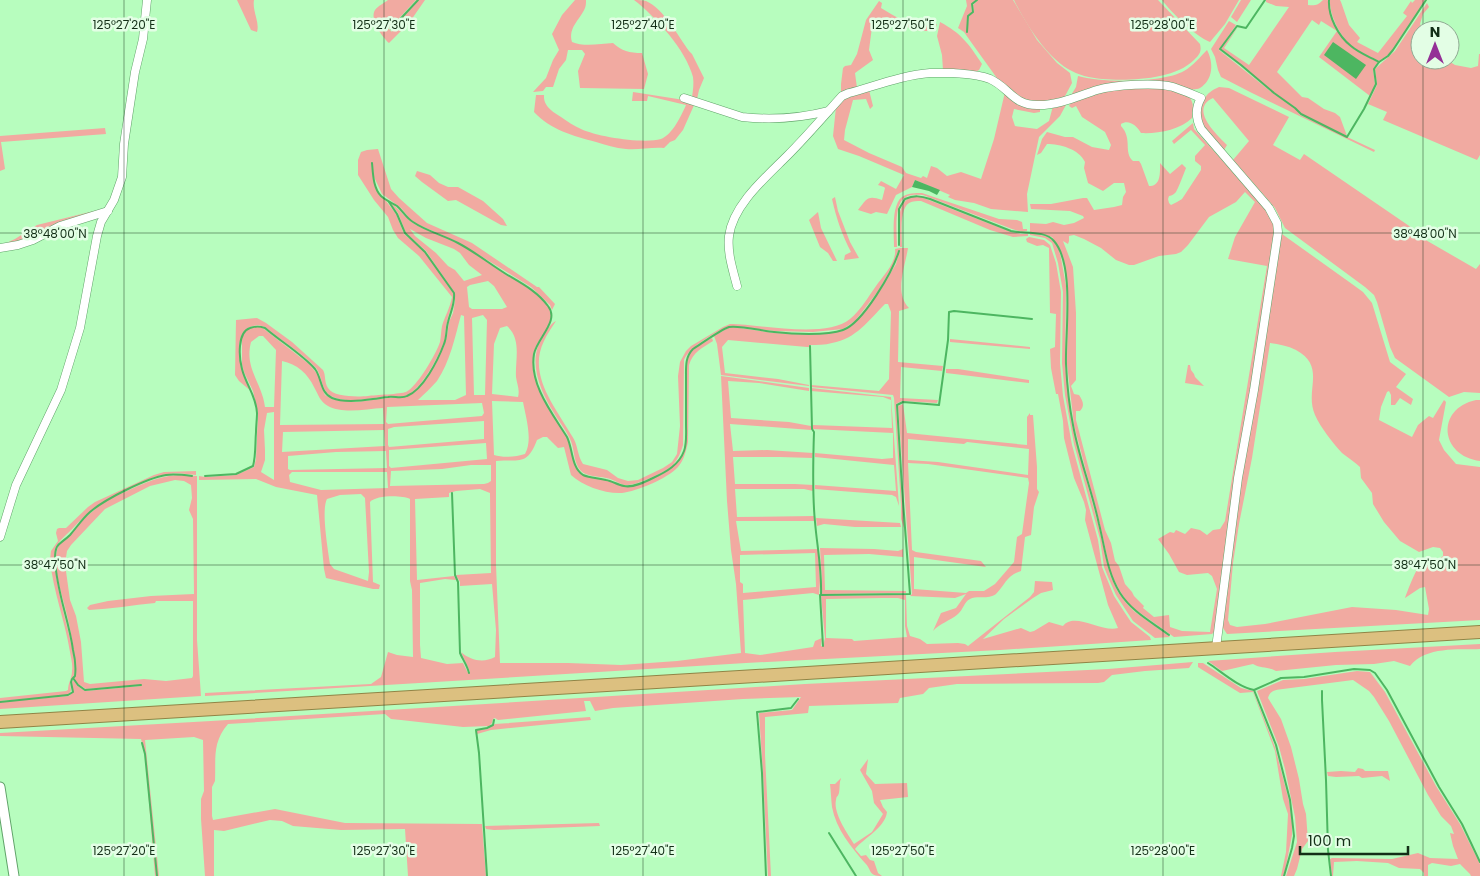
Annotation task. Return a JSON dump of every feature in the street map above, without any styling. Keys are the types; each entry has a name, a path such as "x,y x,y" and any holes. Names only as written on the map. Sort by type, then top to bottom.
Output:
{"highway":[{"path":"0,722 1480,632"}],"street":[{"path":"0,536 16,485 66,376 80,328 97,236 101,222 114,200 122,177 124,144 148,0"},
{"path":"737,286 729,248 730,231 737,215 762,181 842,96 849,93 929,73 979,75 998,83 1013,97 1030,105 1050,105 1108,87 1126,86 1171,86 1201,98 1197,110 1200,129 1269,208 1277,224 1278,232 1240,469 1216,648"},
{"path":"684,98 742,117 751,118 796,116 829,110"},
{"path":"0,248 33,240 60,226 108,211"},
{"path":"0,787 14,876"}],"shaded area":[{"path":"237,0 254,0 258,24 257,32 251,30"},
{"path":"388,0 416,0 388,28 392,32 393,28 419,0 425,0 409,23 389,43 383,37 374,18 375,10"},
{"path":"575,0 586,0 586,3 573,28 572,42 586,45 613,43 626,51 642,53 648,74 644,89 580,88 578,71 585,54 582,50 568,50 566,60 559,69 553,87 546,87 543,91 533,92 546,78 559,50 552,34 562,15"},
{"path":"634,0 646,1 659,10 692,54 704,78 697,99 692,97 693,77 677,45 652,15"},
{"path":"966,0 976,0 971,4 972,12 968,16 967,32 969,16 974,12 973,5 978,0 1013,0 1037,40 1057,63 1070,73 1072,83 1064,98 1049,102 1023,101 999,81 964,32 958,28 967,6"},
{"path":"1014,0 1158,0 1200,44 1199,55 1185,67 1175,72 1150,78 1125,80 1084,76 1068,69 1044,48 1030,29"},
{"path":"1162,0 1239,0 1225,24 1210,42 1191,30"},
{"path":"1241,0 1251,0 1237,22 1231,17"},
{"path":"1266,0 1308,0 1308,5 1313,5 1323,0 1329,0 1332,19 1341,37 1360,53 1378,62 1373,69 1375,84 1370,96 1319,57 1337,31 1321,21 1319,25 1312,20 1277,72 1302,97 1308,98 1340,117 1347,136 1301,114 1295,107 1274,93 1221,49 1238,27 1224,48 1249,65 1289,7 1276,6 1266,2"},
{"path":"1330,0 1340,0 1349,25 1360,38 1357,42 1378,53 1407,16 1403,13 1411,1 1412,3 1415,0 1425,0 1412,20 1410,20 1410,23 1393,50 1379,61 1354,48 1347,42 1339,31 1330,6"},
{"path":"879,1 882,3 881,8 901,19 914,24 937,24 935,29 930,31 917,30 887,17 876,20 872,27 869,50 873,60 855,73 857,88 841,94 843,68 851,65 857,54 866,20"},
{"path":"1427,3 1429,7 1423,14 1421,20 1416,20"},
{"path":"1229,21 1236,25 1219,50 1274,94 1295,108 1300,115 1375,150 1374,152 1221,77 1211,49"},
{"path":"940,22 954,30 969,45 982,64 979,70 975,72 943,70 942,55 937,36"},
{"path":"1410,28 1410,70 1460,70 1460,66 1471,68 1478,66 1480,54 1480,155 1477,160 1383,120 1387,112 1368,104 1377,85 1375,69 1395,51"},
{"path":"1333,42 1366,65 1356,79 1324,55"},
{"path":"1207,50 1211,60 1211,71 1208,81 1200,88 1185,89 1163,83 1155,83 1070,97 1076,87 1078,76 1116,81 1162,78 1184,71"},
{"path":"1219,87 1229,88 1289,117 1273,145 1300,160 1304,154 1418,232 1417,235 1476,269 1480,264 1480,393 1464,392 1449,397 1395,358 1374,295 1285,228 1275,208 1233,160 1249,141 1213,98 1206,103 1204,115 1211,128 1227,145 1224,150 1205,127 1201,120 1201,106 1207,95"},
{"path":"1152,88 1173,90 1189,97 1193,104 1192,118 1181,126 1161,132 1141,133 1133,124 1127,122 1121,124 1127,136 1130,157 1133,161 1139,161 1141,164 1149,186 1156,184 1158,181 1160,163 1170,174 1182,164 1186,168 1176,192 1169,196 1168,199 1171,205 1182,199 1201,170 1201,166 1195,161 1195,156 1205,145 1191,130 1174,144 1172,141 1193,123 1194,129 1271,214 1276,224 1220,599 1214,632 1212,634 1174,637 1127,602 1111,574 1074,425 1067,364 1068,286 1063,257 1052,237 1030,232 1030,223 1046,224 1053,222 1064,225 1084,218 1070,211 1031,209 1030,204 1051,204 1087,198 1094,210 1122,205 1126,192 1124,183 1114,183 1103,191 1088,183 1084,168 1085,162 1074,151 1063,146 1047,144 1041,153 1037,155 1042,139 1047,132 1065,137 1073,137 1092,147 1109,150 1111,145 1105,132 1082,117 1076,106 1072,108 1069,106 1072,100 1099,91","holes":["1245,192 1255,202 1235,237 1228,259 1267,266 1225,521 1220,529 1213,530 1207,535 1200,530 1191,528 1185,534 1176,530 1174,533 1170,532 1158,539 1179,572 1187,575 1208,573 1212,576 1217,589 1210,632 1182,631 1170,627 1169,615 1154,617 1143,608 1144,606 1125,584 1105,530 1076,420 1076,411 1080,411 1083,403 1079,395 1074,394 1071,386 1076,380 1076,313 1073,267 1063,241 1068,244 1069,236 1074,235 1101,248 1116,260 1134,265 1159,256 1181,252 1209,217 1236,202"]},
{"path":"869,90 873,106 870,109 866,99 853,100 844,140 902,167 906,173 921,178 923,176 927,178 931,166 947,176 961,172 981,179 994,139 1005,92 1021,105 1040,108 1040,112 1034,113 1014,109 1012,117 1015,126 1037,129 1049,121 1053,106 1067,103 1060,116 1039,137 1027,194 1028,212 991,209 974,203 955,200 948,197 950,195 915,180 912,187 896,195 887,214 876,212 871,214 858,210 870,198 882,200 885,188 878,185 881,181 896,189 904,175 838,149 833,136 836,107 852,95"},
{"path":"633,92 695,103 683,130 675,140 664,148 626,149 607,145 563,132 534,112 536,95 544,95 545,102 552,111 573,125 589,132 609,137 644,141 665,137 676,124 686,105 648,96 647,101 632,101"},
{"path":"105,128 106,134 1,142 5,169 0,171 0,136"},
{"path":"378,149 391,189 399,198 427,223 472,243 539,287 555,304 552,310 550,305 531,287 458,242 410,219 401,208 382,194 374,177 371,161 373,179 380,196 396,214 404,234 425,252 453,293 453,302 444,342 437,358 422,382 405,396 343,400 333,397 326,392 316,368 305,358 265,327 254,326 245,330 242,334 239,346 242,370 252,392 235,375 236,320 257,318 266,323 292,342 323,370 325,381 331,391 346,396 406,392 421,377 435,354 452,297 419,256 398,238 388,217 374,200 358,175 358,160 361,152"},
{"path":"417,171 430,175 439,183 448,187 458,187 483,201 503,219 507,226 501,225 456,200 448,201 415,176"},
{"path":"915,180 940,190 937,195 912,187"},
{"path":"922,193 999,219 1017,220 1022,222 1023,229 1027,229 1027,231 1022,232 1012,229 923,195 912,195 902,200 899,206 897,212 897,247 894,247 894,220 898,201 906,195"},
{"path":"835,197 838,211 850,242 859,258 844,260 845,255 851,252 835,212 832,199"},
{"path":"911,197 921,197 1011,232 1028,234 1028,236 1013,237 990,230 921,201 916,201 909,203 904,211 902,217 902,247 900,247 900,212 902,206"},
{"path":"390,203 416,225 463,247 528,288 548,306 551,318 534,350 534,374 543,398 569,440 575,465 580,472 587,476 607,480 618,485 632,486 644,483 660,475 679,461 686,444 685,382 687,360 691,351 712,338 713,341 695,354 689,365 688,442 682,461 678,467 659,480 622,493 595,488 582,483 571,475 564,447 558,448 547,437 537,440 530,454 522,460 496,461 496,565 500,663 621,665 677,661 741,653 727,501 721,376 809,388 809,391 759,383 728,381 731,418 789,422 811,426 811,430 730,424 733,451 767,450 813,453 812,458 733,457 735,484 813,485 813,491 804,489 735,489 737,517 814,516 814,521 736,521 741,551 818,549 820,581 819,595 813,593 743,600 745,653 760,655 813,647 815,641 822,638 821,646 823,646 825,638 821,596 906,595 907,626 910,636 920,639 927,644 958,643 968,646 1030,597 1034,592 1035,581 1052,582 1053,590 1041,593 1033,598 1004,619 983,639 1021,628 1030,632 1034,631 1049,622 1063,626 1068,622 1081,621 1104,628 1118,628 1108,605 1085,520 1086,510 1084,502 1074,478 1064,438 1058,394 1056,394 1051,368 1050,349 1055,347 1056,314 1050,313 1049,248 1027,242 1026,239 1029,237 1044,240 1050,245 1056,263 1061,292 1060,363 1063,396 1072,445 1098,540 1102,567 1114,596 1131,622 1150,637 1151,640 205,696 205,693 371,684 381,677 388,652 413,657 412,590 410,581 410,499 389,496 370,502 373,582 380,585 379,589 373,589 326,578 317,495 276,487 256,479 199,480 199,476 236,475 254,467 258,413 253,391 242,364 242,337 248,329 259,326 309,364 319,376 325,395 332,399 356,402 407,397 422,385 444,346 453,313 454,292 426,251 406,233 398,213","holes":["410,229 426,238 454,249 460,253 469,265 482,275 464,281 455,270 448,266 436,253 415,236","488,281 494,286 507,307 502,309 472,309 469,307 467,287","461,315 464,316 466,395 455,400 418,400 442,374 452,349","483,315 487,320 485,395 474,395 472,318","507,326 512,331 516,343 518,397 492,394 494,344 500,328","259,336 263,336 276,350 274,407 265,407 250,360 251,342","282,361 292,364 305,374 312,382 321,400 328,406 341,410 383,408 384,424 280,425","492,401 523,402 528,429 528,442 525,454 501,457 494,455","482,403 484,413 482,416 388,424 386,422 387,407","274,412 274,480 261,472 265,460 264,430 267,413","484,421 484,439 389,447 388,429 394,427","384,430 385,446 282,452 283,432","486,443 487,459 391,468 389,466 389,450","386,451 387,468 288,469 288,456 336,452","491,465 491,481 484,484 390,486 391,471","292,472 387,472 388,488 321,490 290,482 289,475","480,489 490,493 491,573 456,575 460,586 492,584 496,630 495,657 478,660 461,652 470,672 468,673 463,663 447,664 421,658 420,583 445,579 456,580 454,576 417,580 415,499 449,497 449,493 456,491","361,494 365,498 368,581 334,569 330,564 325,512 327,499 340,495","815,553 816,587 743,593 743,584 740,582 740,555","898,598 905,600 907,637 854,641 852,639 826,638 826,599"]},
{"path":"106,208 54,225 21,240 2,245 37,225"},
{"path":"818,212 821,228 837,261 833,261 828,253 820,247 809,220"},
{"path":"1030,233 1051,239 1058,247 1061,258 1066,286 1065,364 1072,426 1110,575 1126,603 1135,612 1170,637 1155,638 1133,621 1116,595 1104,567 1100,539 1074,444 1065,395 1062,363 1063,292 1058,263 1052,243 1045,238 1030,235"},
{"path":"1282,234 1363,292 1372,303 1390,362 1406,374 1396,387 1413,399 1411,405 1400,398 1395,405 1391,405 1391,395 1389,391 1387,392 1381,407 1379,420 1412,437 1418,425 1429,416 1433,418 1444,400 1446,402 1439,440 1444,450 1456,464 1480,467 1480,620 1227,634 1222,623 1240,481","holes":["1270,343 1287,346 1296,350 1310,364 1313,371 1312,406 1315,415 1338,449 1360,467 1361,478 1372,493 1373,504 1384,522 1400,541 1419,552 1433,547 1440,548 1443,552 1443,556 1439,559 1427,560 1420,565 1405,598 1420,588 1425,587 1429,609 1428,615 1396,610 1352,607 1265,624 1237,627 1230,625 1228,620 1233,563"]},
{"path":"908,248 901,287 902,295 909,308 899,311 898,362 943,366 942,371 901,367 900,398 938,400 937,403 902,401 896,404 910,592 904,528 901,519 893,395 811,387 811,385 879,391 889,379 891,312 888,304 885,304 855,333 841,341 809,345 807,347 728,340 722,347 725,373 778,379 809,386 721,375 717,344 714,336 733,327 774,333 814,334 843,331 856,321 880,290 896,264 899,251 879,290 855,321 843,329 813,332 775,331 731,326 712,335 691,350 684,360 683,445 673,465 669,468 642,481 624,485 609,479 586,474 578,468 570,439 545,396 536,367 538,347 554,322 556,321 545,338 540,354 541,379 552,403 574,439 581,461 583,464 607,470 618,478 628,481 638,480 672,462 677,454 680,426 678,376 680,362 691,346 730,324 792,329 825,328 839,325 850,319 861,308 892,264 895,249"},
{"path":"950,339 1030,347 1030,349 950,342"},
{"path":"1188,365 1190,365 1195,377 1204,386 1185,383"},
{"path":"946,369 958,369 1029,380 1029,383 946,373"},
{"path":"811,388 891,397 899,506 896,497 892,495 815,489 815,485 896,491 894,465 815,457 815,453 882,459 893,458 893,433 813,429 813,425 892,428 891,400 883,397 811,391"},
{"path":"1480,400 1480,461 1467,457 1457,451 1450,442 1448,432 1449,422 1454,413 1463,405"},
{"path":"903,404 907,433 1027,445 1027,417 1030,413 1030,415 1033,415 1037,489 1039,492 1034,507 1031,535 1025,537 1021,571 1009,578 993,596 968,600 958,614 933,631 941,613 956,608 966,594 955,598 910,596 912,594 898,406","holes":["908,439 964,444 967,442 1029,449 1028,475 938,462 908,460","908,463 1028,478 1029,483 1022,534 1017,537 1014,562 995,584 984,591 969,591 966,593 914,589 914,557 986,567 981,561 912,550"]},
{"path":"196,471 196,475 172,474 154,477 107,500 87,514 56,547 55,568 57,582 75,669 70,681 72,662 50,560 51,551 58,541 57,529 66,528 95,502 164,472"},
{"path":"170,476 197,476 197,640 201,696 0,709 0,702 69,696 73,692 73,680 85,691 141,686 86,689 73,679 76,673 76,663 69,624 58,581 56,554 61,542 87,516 103,504 146,483","holes":["175,480 184,481 191,485 192,498 189,510 193,519 194,594 108,601 90,605 87,608 89,610 106,609 155,603 156,601 193,601 193,676 192,678 166,681 144,679 90,684 84,682 81,642 76,616 70,600 65,564 67,551 105,509 150,486"]},
{"path":"816,518 900,523 901,527 855,527 824,524 817,526"},
{"path":"820,548 898,551 903,549 903,557 869,554 824,555 825,590 906,591 906,593 821,594"},
{"path":"1480,644 1480,649 1433,652 1425,655 1410,666 1394,661 1276,671 1253,664 1222,671 1208,661 1335,652"},
{"path":"1193,662 1189,668 1112,675 1104,682 1098,683 957,684 929,688 923,694 900,698 898,703 809,706 808,713 765,717 771,876 768,876 759,713 792,710 801,697 743,699 613,708 595,711 590,701 584,701 586,711 498,720 495,718 489,726 463,727 391,719 385,714 228,724 219,738 216,751 215,781 212,787 213,820 275,809 345,823 482,824 486,876 408,876 405,829 341,830 293,826 282,821 270,820 224,831 214,830 214,876 205,876 201,819 201,799 204,791 203,740 194,737 145,740 159,876 155,876 145,754 141,739 0,736 0,733 805,684 1108,669"},
{"path":"1198,663 1203,663 1241,688 1253,691 1275,747 1289,801 1292,835 1283,876 1281,876 1286,852 1288,814 1283,799 1275,751 1253,692 1240,693 1198,667"},
{"path":"1357,671 1370,672 1385,692 1436,786 1460,824 1480,864 1480,876 1471,876 1460,864 1451,866 1432,863 1428,865 1428,876 1424,876 1420,869 1399,868 1388,863 1357,861 1334,862 1332,876 1330,859 1332,858 1392,859 1418,853 1430,858 1458,859 1450,833 1454,834 1451,826 1441,816 1428,795 1389,721 1374,697 1369,691 1353,680 1276,690 1270,693 1268,698 1281,719 1291,747 1306,814 1308,841 1302,849 1294,876 1286,876 1297,842 1295,817 1279,747 1257,691 1283,680 1304,679"},
{"path":"70,681 71,691 68,695 0,701 0,698 66,691"},
{"path":"590,717 591,720 491,730 477,734 477,730 488,729 495,724"},
{"path":"868,759 866,774 875,784 907,783 908,797 880,800 887,812 883,823 855,849 861,856 866,855 870,860 874,861 878,873 882,876 872,874 849,844 837,823 832,807 830,784 835,784 841,778 836,805 844,829 854,844 872,832 883,814 874,803 872,791 860,770"},
{"path":"1358,768 1365,771 1388,771 1390,781 1382,776 1362,778 1359,776 1328,776 1327,772 1355,772"},
{"path":"599,823 600,826 494,830 486,829 485,826"}],"waterway":[{"path":"391,29 418,0"},
{"path":"967,32 968,16 973,12 972,4 977,0"},
{"path":"1265,0 1246,28 1237,26 1220,49 1301,114 1347,137 1376,84 1374,69 1379,62"},
{"path":"1329,0 1332,19 1346,42 1361,53 1379,62 1393,50 1426,0"},
{"path":"372,163 376,189 384,199 397,206 411,220 423,228 470,250 528,288 548,306 551,312 550,324 534,354 533,365 538,387 567,437 574,463 579,472 586,476 624,486 639,484 663,473 671,468 682,456 686,438 686,366 687,359 693,349 729,327 799,334 818,334 843,330 859,318 868,307 891,271 899,251"},
{"path":"899,245 899,209 905,199 914,196 930,199 1011,231 1045,235 1054,241 1061,252 1067,282 1066,364 1068,394 1079,450 1109,568 1125,600 1136,611 1169,635"},
{"path":"205,476 236,474 253,466 257,413 255,401 240,359 241,340 246,330 250,328 265,328 304,359 315,369 325,393 337,400 352,401 405,397 419,388 429,374 445,341 454,293 425,252 405,233 397,214 389,202"},
{"path":"823,646 820,595 910,594 897,405 903,402 939,405 948,340 949,312 1032,319"},
{"path":"810,346 812,429 814,432 813,500 821,595"},
{"path":"141,685 85,690 73,678 75,676 75,660 56,571 56,549 90,512 116,495 158,477 166,475 192,476"},
{"path":"452,493 455,575 458,582 460,653 469,673"},
{"path":"1208,663 1236,683 1254,690 1276,745 1290,800 1294,836 1284,876"},
{"path":"1254,690 1281,678 1304,677 1354,669 1370,670 1375,673 1387,690 1439,787 1462,824 1480,862"},
{"path":"0,702 68,695 73,692 72,679"},
{"path":"1322,691 1328,850 1331,876"},
{"path":"766,876 762,773 757,712 791,708 798,699"},
{"path":"487,876 476,730 493,725 494,720"},
{"path":"142,743 145,754 157,876"},
{"path":"829,833 856,876"}]}
